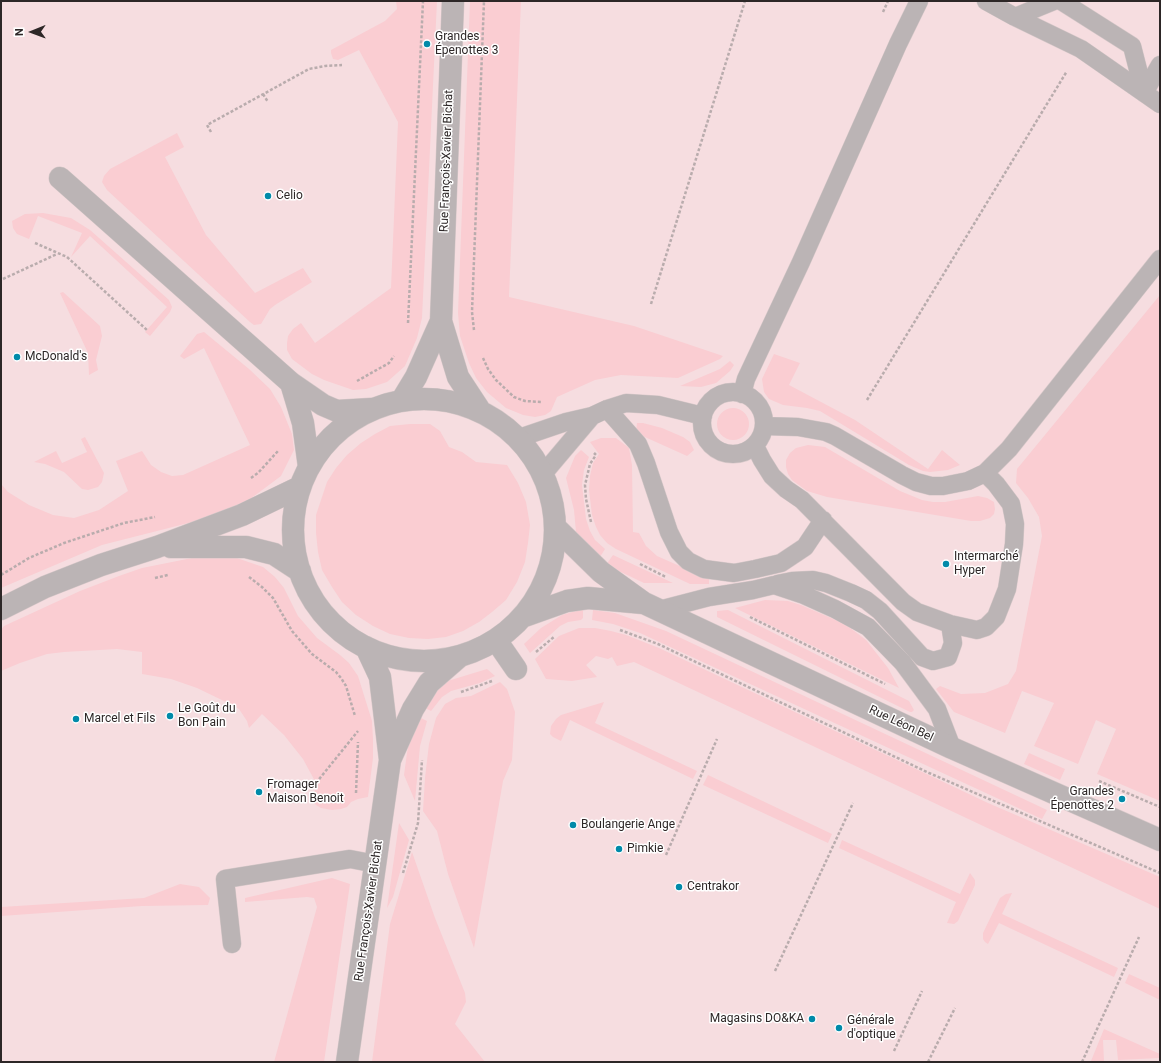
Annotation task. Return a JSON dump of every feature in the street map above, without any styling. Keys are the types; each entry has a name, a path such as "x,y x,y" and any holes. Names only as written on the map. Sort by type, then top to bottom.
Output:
{"street":[{"name":"Rue François-Xavier Bichat","path":"453,1 441,321 458,377 479,409"},
{"path":"60,178 291,383 323,405 337,410 371,409"},
{"name":"Rue François-Xavier Bichat","path":"402,400 416,377 441,321"},
{"path":"291,383 303,423 309,467"},
{"path":"441,398 479,409 500,422 519,438 543,474 550,491 554,508 555,527 552,559 541,590 522,616 510,629 496,640 461,656 429,661 396,658 366,647 348,636 332,623 319,608 308,590 300,571 293,529 300,487 309,467 335,433 371,409 386,403 402,400 441,398"},
{"path":"1,609 45,587 100,565 157,547 242,515 300,487"},
{"name":"Rue Léon Bel","path":"555,527 601,572 652,606 952,748 1160,840"},
{"path":"157,547 246,547 274,554 300,571"},
{"name":"Rue Léon Bel","path":"522,616 567,601 588,598 652,606"},
{"path":"496,640 516,670"},
{"name":"Rue François-Xavier Bichat","path":"347,1062 390,760 380,677 366,647"},
{"name":"Rue François-Xavier Bichat","path":"390,760 413,709 429,683 461,656"}],"lane":[{"path":"742,394 746,379 898,44 919,1"},
{"path":"986,1 1015,17 1081,49 1160,104"},
{"path":"1015,17 1054,1"},
{"path":"1062,1 1132,46 1144,93"},
{"path":"1144,93 1160,65"},
{"path":"764,426 798,427 826,432 902,475 916,482 931,486 956,484 985,473 1009,449 1160,259"},
{"path":"732,392 742,394 750,397 761,409 764,417 764,426 760,440 748,451 735,454 722,452 714,448 708,442 702,425 703,416 713,399 722,394 732,392"},
{"path":"519,438 626,403 658,405 703,416"},
{"path":"543,474 599,413"},
{"path":"599,413 638,444 646,463 669,532 679,552 688,562 704,569 734,573 755,570 781,563 805,547 823,520"},
{"path":"755,446 772,476 786,489 802,500 904,602 916,612 950,624 977,630 986,627 996,617 1007,589 1014,544 1015,524 1011,504 996,484 985,473"},
{"path":"652,606 753,590 792,581 813,580 826,583 866,600 880,611 922,657 933,661 948,657 953,643 950,624"},
{"path":"774,585 804,595 835,609 868,627 904,663 937,709 952,748"},
{"path":"232,944 225,879 350,859 376,864"}],"path":[{"path":"408,325 423,1"},
{"path":"475,332 472,312 484,1"},
{"path":"651,304 745,1"},
{"path":"867,400 1081,49"},
{"path":"211,132 207,125 309,69 342,65"},
{"path":"263,94 268,102"},
{"path":"35,243 67,257 147,330"},
{"path":"3,279 58,254"},
{"path":"357,382 388,363 396,353"},
{"path":"482,356 488,369 496,380 514,397 525,401 545,401"},
{"path":"247,482 258,473 283,445"},
{"path":"591,450 596,455 590,464 585,485 586,499 592,524"},
{"path":"1,574 29,558 64,543 124,523 159,516"},
{"path":"639,564 667,577"},
{"path":"154,578 169,575"},
{"path":"244,575 262,586 273,598 292,631 312,654 336,672 341,678 356,719"},
{"path":"709,597 887,685"},
{"path":"617,629 658,644 929,773 1160,873"},
{"path":"459,693 481,686 516,670 558,634"},
{"path":"355,798 358,746 357,725"},
{"path":"316,783 358,731"},
{"path":"666,855 717,739"},
{"path":"403,875 418,823 419,787 422,758"},
{"path":"1093,778 1160,807"},
{"path":"775,971 853,803"},
{"path":"1082,1062 1139,937"},
{"path":"894,1051 922,991"},
{"path":"928,1062 955,1008"}],"shaded area":[{"path":"1,1 1160,1 1160,1062 1,1062"},
{"path":"396,1 437,1 422,318 417,338 405,366 387,382 366,389 353,390 324,380 312,374 292,359 287,350 287,343 288,336 293,329 301,323 315,343 391,288 398,122 359,50 338,60 333,59 331,50 385,21 397,9"},
{"path":"470,1 521,1 509,297 634,326 723,356 720,359 678,378 621,375 595,380 557,397 551,411 545,415 535,417 523,415 506,408 487,392 476,378 469,363 460,336 458,313"},
{"path":"177,133 184,147 165,157 206,235 255,293 303,268 312,282 270,309 261,324 254,325 250,322 107,190 102,182 104,176 110,169"},
{"path":"43,213 71,218 90,230 169,300 172,307 170,312 150,336 145,332 167,307 90,236 71,257 82,233 38,216 29,239 17,234 13,228 12,221 25,214"},
{"path":"63,292 100,326 102,336 96,360 98,370 89,375 88,353 60,293"},
{"path":"1160,295 1160,801 1097,774 1116,729 1096,720 1078,764 1034,746 1054,703 1022,691 1005,733 954,712 936,689 940,686 961,694 985,693 1008,684 1016,671 1042,536 1039,517 1028,498 1016,483 1017,469"},
{"path":"204,332 249,369 270,389 281,407 292,434 294,450 281,476 246,502 208,518 102,545 1,588 1,484 8,492 29,505 53,515 74,518 99,510 128,491 116,461 142,451 151,465 161,472 172,476 183,475 250,445 204,348 184,359 180,356 197,334"},
{"path":"774,354 800,363 789,385 855,420 928,469 942,450 960,465 948,470 930,472 923,471 909,465 820,411 783,405 769,399 764,392 762,379"},
{"path":"730,361 734,365 730,371 716,383 701,387 680,386 720,369"},
{"path":"730,408 736,408 745,412 749,424 745,436 736,440 730,440 721,436 717,427 717,421 721,412"},
{"path":"637,423 662,428 683,437 690,442 694,450 687,456 636,433"},
{"path":"430,424 440,431 449,447 462,452 476,462 507,465 518,483 526,502 530,525 525,562 517,582 506,600 479,622 463,631 446,637 428,639 409,638 390,634 373,626 356,615 342,602 332,587 322,570 318,552 316,515 327,482 336,468 347,455 375,434 390,426"},
{"path":"85,437 104,473 102,482 98,487 88,490 82,489 64,472 45,464 34,462 56,451 62,463 87,452 81,439"},
{"path":"601,438 616,438 629,448 632,465 633,532 639,533 646,546 657,556 709,579 709,584 690,584 616,549 607,543 600,535 592,515 589,490 593,463 599,454 590,442"},
{"path":"808,445 825,447 900,491 922,500 945,502 978,496 987,498 994,502 994,514 990,518 980,521 971,521 827,497 807,491 792,480 788,474 786,460 790,453 796,448"},
{"path":"581,450 589,457 584,470 582,485 586,519 595,540 605,549 600,557 576,532 574,510 566,478 575,456"},
{"path":"207,555 231,556 263,567 275,577 284,588 298,616 317,638 349,663 358,676 372,721 373,758 368,797 351,802 347,807 341,809 332,810 321,808 316,805 313,801 316,783 303,759 284,735 262,714 249,728 247,721 239,709 226,702 197,688 171,679 142,674 142,652 117,649 47,654 1,671 1,630 4,626 80,591 119,576 142,568"},
{"path":"613,555 673,583 644,583 606,565"},
{"path":"765,600 788,601 845,624 866,640 888,668 899,688 735,608"},
{"path":"583,609 583,618 581,620 568,622 560,626 530,653 524,644 541,628 562,615"},
{"path":"593,610 615,613 666,631 1047,810 1042,819 640,633 613,624 592,620"},
{"path":"728,610 909,701 914,710 910,712 717,617 717,611"},
{"path":"579,628 595,628 611,631 626,635 659,648 988,803 1160,877 1160,909 634,662 617,666 612,657 608,659 596,656 586,665 597,677 572,681 546,679 535,659 559,636"},
{"path":"487,669 495,676 480,683 451,691 442,697 431,711 421,706 441,683"},
{"path":"500,682 507,689 515,712 512,760 503,781 474,948 448,874 437,831 423,811 425,778 429,744 436,718 445,704 456,698 471,696"},
{"path":"604,702 595,723 697,771 693,779 570,720 561,741 550,734 551,726 561,715"},
{"path":"417,716 427,721 420,746 415,801 404,775 412,727"},
{"path":"1029,753 1065,769 1060,780 1024,764"},
{"path":"708,775 832,834 828,843 703,785"},
{"path":"399,823 409,840 393,897 387,908"},
{"path":"842,840 960,894 970,873 975,880 975,885 958,921 954,924 947,923 956,902 839,848"},
{"path":"412,852 435,918 465,993 466,1002 455,1024 485,1062 372,1062 390,924"},
{"path":"332,878 350,884 324,1062 274,1062 317,907 314,898 307,897 245,902 245,898"},
{"path":"180,884 199,887 210,898 208,905 142,906 1,916 1,907 144,898"},
{"path":"1012,893 1002,914 1118,968 1114,977 999,923 988,944 985,942 983,939 983,933 1000,898 1006,894"},
{"path":"1129,974 1160,988 1160,1000 1125,983"},
{"path":"1104,1029 1160,1054 1160,1058 1118,1060 1116,1040 1103,1040 1104,1061 1091,1061"}],"place":[{"name":"Grandes Épenottes 3","path":"427,44"},
{"name":"Celio","path":"268,196"},
{"name":"McDonald's","path":"17,357"},
{"name":"Intermarché Hyper","path":"946,564"},
{"name":"Le Goût du Bon Pain","path":"170,716"},
{"name":"Marcel et Fils","path":"76,719"},
{"name":"Fromager Maison Benoit","path":"259,792"},
{"name":"Grandes Épenottes 2","path":"1122,799"},
{"name":"Boulangerie Ange","path":"573,825"},
{"name":"Pimkie","path":"619,849"},
{"name":"Centrakor","path":"679,887"},
{"name":"Magasins DO&KA","path":"812,1019"},
{"name":"Générale d'optique","path":"839,1028"}]}
